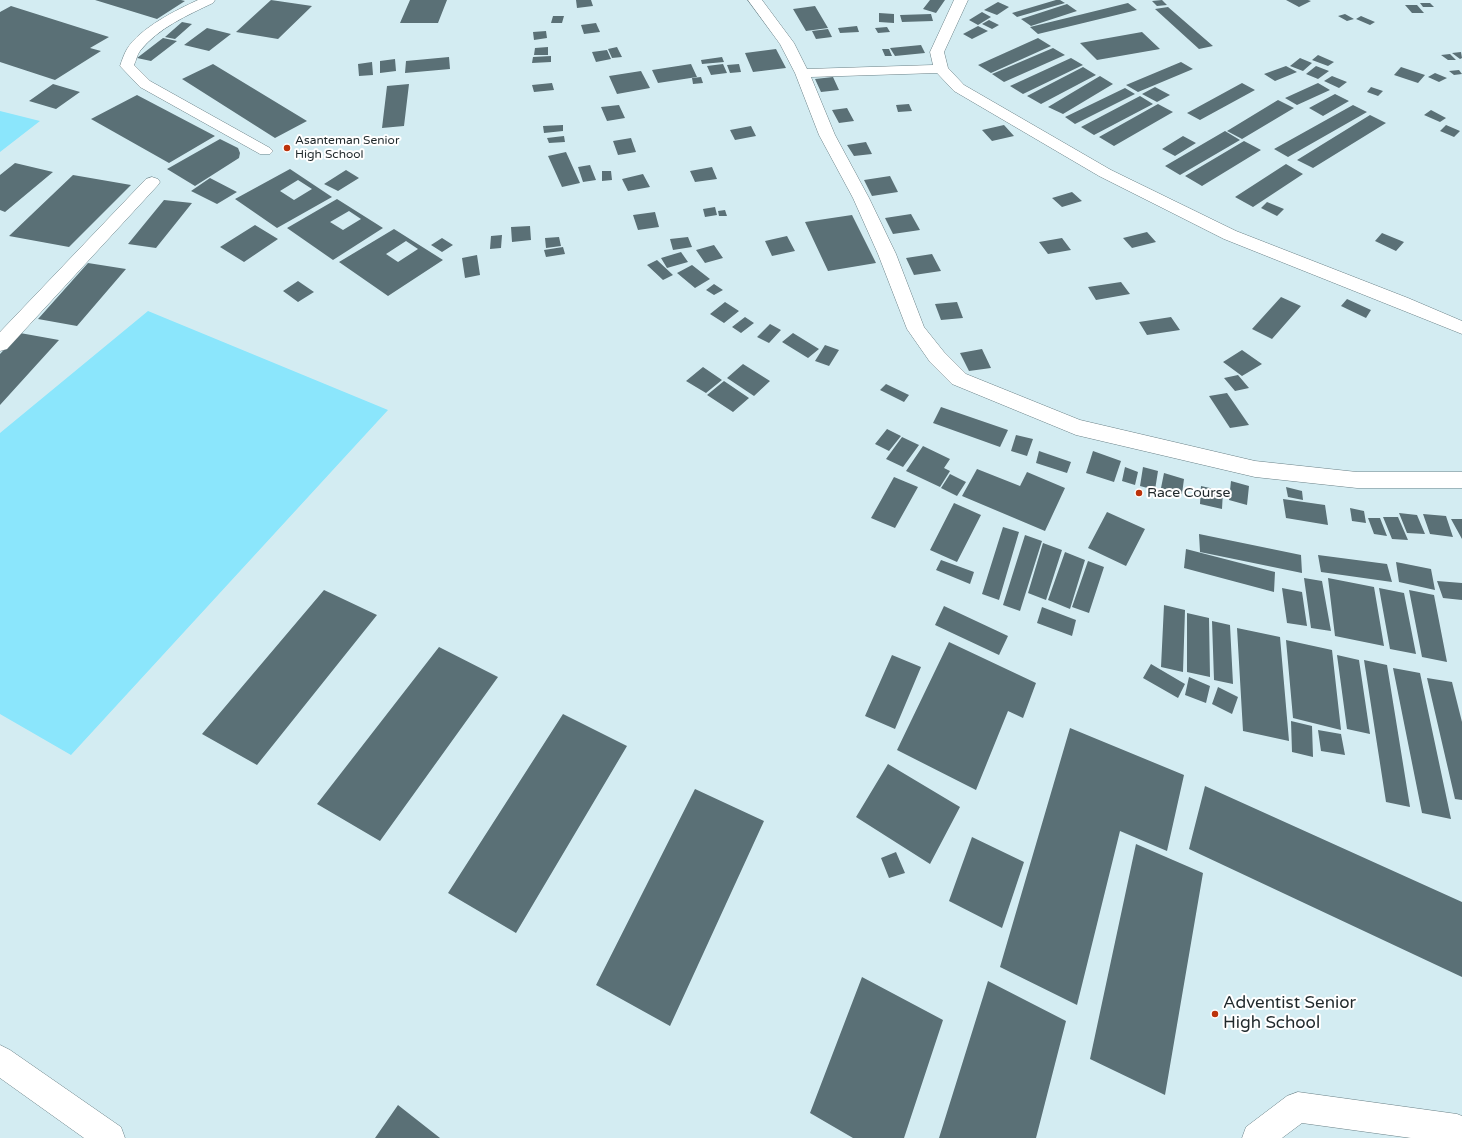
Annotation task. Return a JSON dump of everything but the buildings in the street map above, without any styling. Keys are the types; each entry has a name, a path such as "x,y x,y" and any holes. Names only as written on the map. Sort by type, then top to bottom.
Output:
{"main road":[{"path":"208,0 179,14 153,31 133,50 128,66 145,84 265,151"},
{"path":"755,0 788,43 827,135 861,198 887,254 916,329 937,357 959,379 1076,427 1255,468 1356,480 1462,480"},
{"path":"961,0 937,52 941,69 959,88 1104,173 1216,228 1402,302 1462,328"},
{"path":"802,73 941,69"},
{"path":"0,344 152,182"},
{"path":"0,1060 110,1138"},
{"path":"1256,1138 1298,1107 1458,1129"}],"shaded area":[{"path":"0,111 40,121 0,152"},
{"path":"148,311 388,410 71,755 0,714 0,433"}],"place":[{"name":"Asanteman Senior High School","path":"287,148"},
{"name":"Race Course","path":"1139,493"},
{"name":"Adventist Senior High School","path":"1215,1014"}]}
